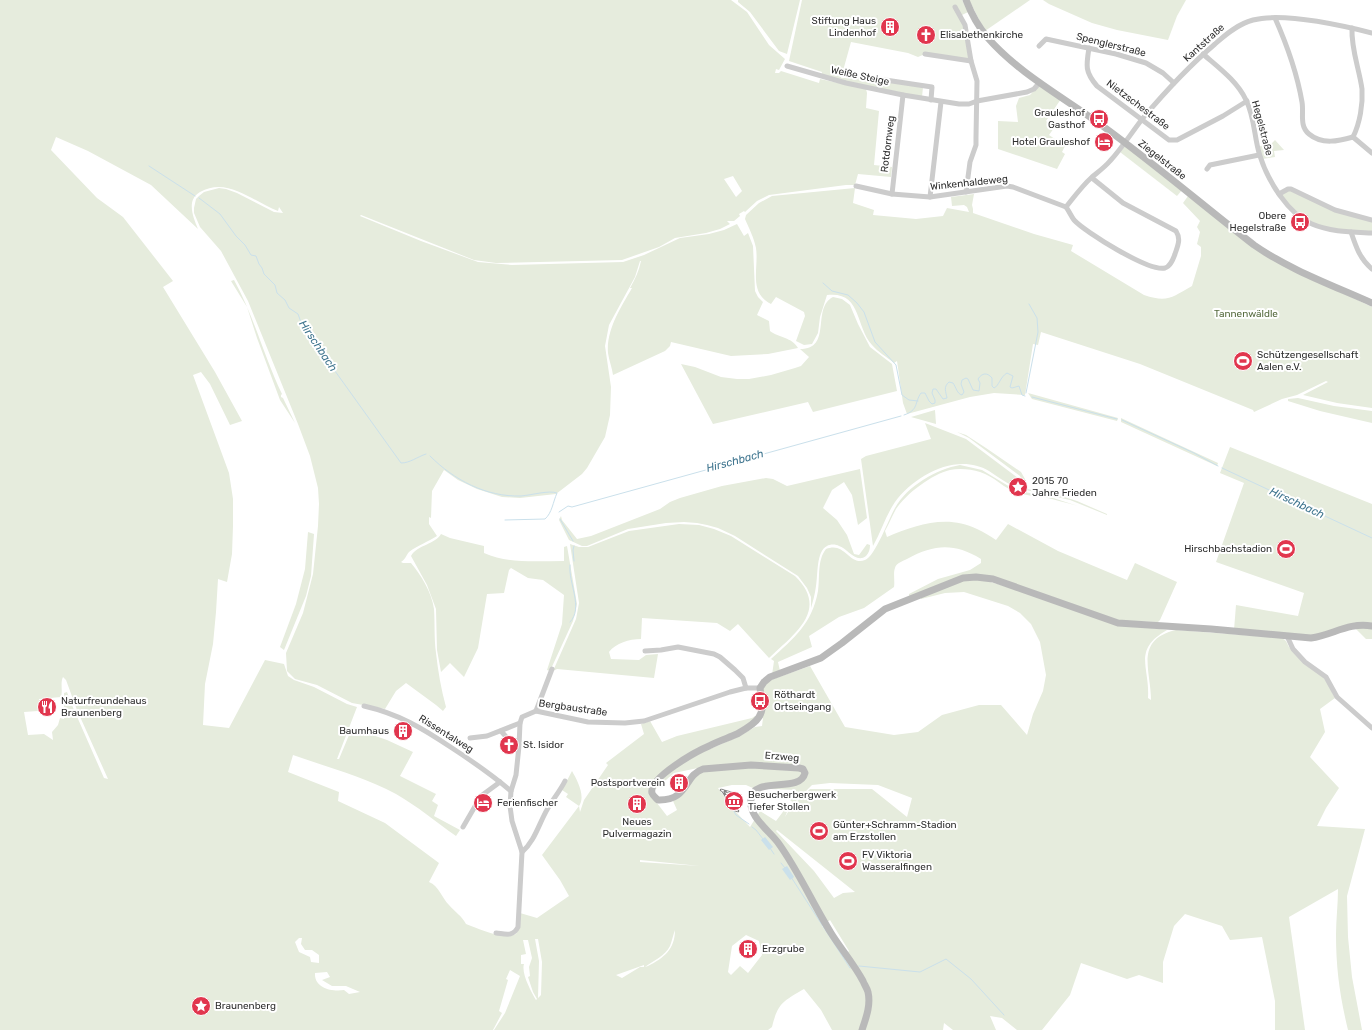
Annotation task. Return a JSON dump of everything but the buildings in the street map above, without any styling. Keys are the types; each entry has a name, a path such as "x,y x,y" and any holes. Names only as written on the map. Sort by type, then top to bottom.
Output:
{"street":[{"name":"Ziegelstraße","path":"966,0 971,12 986,36 1002,53 1104,127 1241,235 1268,254 1293,268 1372,303"},
{"path":"955,7 965,25 971,60 977,81 976,145 970,162 966,192"},
{"path":"1275,18 1296,72 1303,107 1302,120 1308,134 1318,139 1330,141 1353,137 1372,153"},
{"name":"Kantstraße","path":"1125,143 1142,119 1174,83 1203,54 1237,26 1256,19 1275,18 1317,22 1372,33"},
{"path":"1352,28 1351,41 1362,89 1361,109 1353,137"},
{"name":"Spenglerstraße","path":"1040,46 1046,39 1089,48 1146,63 1164,73 1174,83"},
{"name":"Nietzschestraße","path":"1089,48 1086,63 1089,76 1097,86 1169,140 1177,140 1223,116 1247,101"},
{"path":"925,54 971,60"},
{"name":"Hegelstraße","path":"1203,54 1227,75 1247,101 1254,122 1259,155 1272,182 1288,206 1300,217 1312,224 1325,228 1351,232 1372,233"},
{"name":"Weiße Steige","path":"787,66 846,83 903,95 959,104 969,104 977,101 1027,92 1034,89 1040,82"},
{"name":"Weiße Steige","path":"872,78 932,87 931,100"},
{"name":"Rotdornweg","path":"892,194 903,95"},
{"path":"930,197 941,102"},
{"path":"1092,178 1123,203 1176,231 1179,236 1179,243 1172,262 1166,267 1160,268 1137,260 1113,248 1074,220 1066,207 1092,178 1109,163 1125,143"},
{"path":"1208,169 1210,165 1259,155"},
{"name":"Winkenhaldeweg","path":"856,186 892,194 930,197 1007,186 1066,207"},
{"path":"1279,194 1288,189 1335,210 1372,220"},
{"path":"1351,232 1357,251 1372,269"},
{"path":"760,688 764,682 770,678 821,658 885,609 963,578 976,577 993,579 1118,624 1310,638 1318,637 1346,627 1371,625"},
{"path":"1287,636 1293,649 1306,662 1326,677 1337,697 1372,728"},
{"path":"645,651 681,647 714,654 736,670 743,678 746,688"},
{"path":"536,710 552,669"},
{"name":"Bergbaustraße","path":"470,738 484,737 501,731 520,722 522,717 536,710 588,722 625,723 649,720 730,692 746,688 760,688"},
{"name":"Erzweg","path":"760,688 762,710 759,718 754,723 737,734 709,746 679,763 657,780 652,788 652,792 658,800 674,797 686,787 697,771 703,769 750,765 803,769 805,773 804,777 796,783 769,786 758,789 751,797 750,805 759,820 779,844 830,932 860,976 868,991 869,1009 862,1030"},
{"name":"Rissentalweg","path":"364,706 382,710 421,727 474,762 511,791"},
{"path":"496,933 515,933 518,927 522,852 512,821 510,806 511,791 516,775 520,722"},
{"path":"501,731 515,747 519,746"},
{"path":"522,852 529,847 548,808 559,793 565,781"},
{"path":"463,828 481,796 500,782"}],"green space":[{"path":"0,0 731,0 747,12 769,45 785,59 779,70 776,69 775,73 779,73 781,71 819,83 820,79 866,89 866,108 879,111 874,165 892,167 891,177 858,174 855,185 769,195 757,201 745,212 744,211 739,214 740,216 734,221 727,221 730,224 720,229 675,238 659,247 622,260 496,263 474,260 361,215 360,216 478,262 512,265 623,262 644,255 680,238 709,234 724,230 737,224 744,236 748,233 753,246 755,291 763,302 757,315 769,321 770,331 789,340 798,348 768,354 731,356 671,342 670,346 665,351 613,375 608,353 609,336 615,319 632,288 630,288 638,272 640,261 635,277 609,325 605,346 611,387 610,415 605,437 582,474 556,494 520,498 502,497 477,489 458,480 444,470 432,491 431,518 429,517 429,524 437,536 409,552 401,562 411,563 415,568 426,584 433,603 437,660 446,707 443,711 406,683 396,691 385,709 352,703 317,685 295,679 287,671 286,653 303,613 313,574 318,526 318,488 310,456 248,301 221,251 200,227 194,213 196,199 199,196 204,192 219,188 237,193 274,212 283,213 279,207 278,211 240,192 230,189 220,187 210,188 200,192 193,199 192,209 198,229 151,185 88,151 56,137 51,150 97,198 123,217 173,281 163,287 215,372 242,421 230,425 210,384 201,372 193,375 229,473 233,499 232,554 227,582 218,579 213,644 205,684 203,725 229,728 265,660 284,664 288,676 294,680 314,687 347,704 357,707 337,759 339,759 352,728 387,740 413,752 400,776 436,794 432,801 438,805 434,816 460,830 456,836 396,794 358,777 293,755 288,772 339,792 338,801 385,823 439,863 429,882 435,886 466,924 497,935 504,936 516,934 520,927 520,913 537,918 569,896 560,880 542,855 579,806 580,812 584,800 608,765 606,763 644,734 641,724 650,721 662,742 677,736 755,716 755,719 710,749 740,736 755,727 762,726 762,690 768,681 810,666 845,727 894,735 918,732 942,715 979,705 1001,705 1027,735 1033,714 1043,691 1046,675 1040,642 1031,624 1020,613 1008,606 964,592 945,593 921,599 921,596 963,580 983,580 1001,585 1120,624 1167,630 1156,637 1146,652 1145,660 1148,698 1151,700 1148,658 1154,641 1163,635 1176,630 1282,638 1286,641 1289,647 1319,672 1329,685 1335,698 1320,709 1325,732 1310,757 1339,788 1326,808 1317,826 1365,829 1347,896 1348,937 1352,977 1362,1030 1348,1030 1343,1006 1336,947 1338,889 1289,917 1305,1030 1275,1030 1275,1001 1262,937 1230,940 1222,926 1185,914 1174,926 1163,962 1163,983 1139,975 1127,979 1081,963 1070,995 1042,1030 1017,1030 1002,1018 990,1016 996,1030 953,1030 944,1023 943,1030 832,1030 821,1010 804,989 791,996 779,1007 772,1027 768,1030 494,1030 505,1013 520,976 510,970 506,979 508,980 499,1011 502,1013 493,1030 0,1030","holes":["733,176 742,191 736,197 724,179","63,677 66,680 77,710 108,779 104,778 67,692 64,693 64,719 60,718 58,725 52,732 53,740 44,734 28,735 24,712 38,711 39,699 61,697","698,768 684,793 673,801 677,810 667,816 650,794 674,773","830,783 878,785 912,798 907,817 872,789 810,789 791,807 785,817 789,807 785,809 776,821 760,811 750,827 736,812 718,788 732,785 746,785 755,789 796,790 790,800 794,803 812,785","777,830 855,892 843,893 834,898 814,871 776,831","640,860 700,866 640,862","830,920 849,951 840,951 822,926","675,930 673,943 668,952 659,960 645,967 665,953 670,946","746,935 759,941 762,955 748,973 740,966 731,975 728,972 732,946","299,938 302,938 301,944 305,950 312,950 319,955 319,963 311,962 310,957 299,952 295,942","535,939 538,939 542,962 541,995 538,998 539,961","523,940 528,940 532,958 529,967 530,976 528,977 537,999 536,1000 525,977 523,968 524,964 521,964 521,955 526,954","644,965 644,967 640,967 622,978 616,975","327,972 330,977 322,980 332,986 346,986 360,992 349,994 344,990 325,988 317,982 315,973"]},
{"path":"738,0 800,0 787,54 779,51 750,12 738,2"},
{"path":"802,0 962,0 968,12 962,15 969,59 925,54 918,57 908,53 851,42 841,78 868,78 923,87 922,97 821,76 822,72 789,61"},
{"path":"969,0 1030,0 985,31"},
{"path":"1043,0 1186,0 1177,16 1168,40 1117,30 1092,23"},
{"path":"1040,84 1061,99 1046,121 1054,128 1049,135 1065,146 1062,152 1065,154 1057,169 998,149 998,121 1018,122 1016,106 1019,98 1030,95"},
{"path":"1275,140 1284,150 1274,151 1275,157 1262,159 1259,146 1270,145"},
{"path":"1125,146 1182,190 1177,196 1120,152"},
{"name":"Tannenwäldle","path":"855,188 853,203 874,210 873,215 916,219 943,216 947,208 969,212 967,207 964,205 952,206 951,197 974,194 972,205 973,213 1034,234 1073,245 1071,251 1144,295 1159,299 1170,298 1192,286 1201,256 1201,247 1197,244 1200,232 1197,227 1200,221 1183,203 1188,196 1253,246 1372,307 1372,408 1337,403 1303,395 1328,382 1326,381 1297,395 1282,399 1254,412 1253,410 1140,364 1041,332 1038,345 1033,344 1025,395 994,393 970,397 907,414 903,403 897,361 894,363 872,345 863,329 856,311 846,298 838,295 827,295 820,317 818,333 812,344 804,345 796,341 805,316 804,312 776,297 771,304 759,293 757,287 756,248 745,219 746,215 759,203 772,196"},
{"path":"1288,189 1320,204 1372,220 1372,233 1325,228 1300,217 1279,194"},
{"path":"234,280 246,305 231,281"},
{"path":"833,297 842,299 850,305 870,347 892,364 897,391 813,412 808,402 713,424 681,364 695,367 721,377 737,379 749,379 771,375 801,366 809,357 800,349 810,347 816,342 819,335 823,310 827,302"},
{"path":"248,311 282,394 281,397 283,398 295,423 280,400"},
{"path":"1028,393 1118,418 1117,421 1032,399"},
{"path":"1298,398 1334,406 1372,411 1372,423 1320,411 1288,401 1288,399"},
{"path":"935,410 936,424 911,417"},
{"path":"1121,418 1218,463 1217,466 1121,422"},
{"path":"925,423 966,439 1018,478 1021,482 1021,487 1009,484 989,471 977,466 964,464 950,465 938,469 925,475 903,492 889,512 873,546 861,459 866,456 931,439"},
{"path":"957,432 966,435 1021,472 1025,479 1027,489 1055,494 1077,501 1107,515 1070,500 1026,490 1020,476 969,438"},
{"path":"1230,447 1372,504 1372,639 1366,639 1355,628 1312,637 1234,630 1236,605 1298,616 1304,593 1216,562 1244,483 1220,473"},
{"path":"960,465 982,470 1015,490 1050,497 1078,506 1018,493 1008,489 990,476 980,472 965,469 954,469 943,472 920,485 900,503 885,531 887,537 920,525 954,522 982,531 996,540 1008,524 1058,551 1127,580 1135,563 1177,582 1160,620 1158,622 1121,621 983,575 909,597 909,594 938,579 970,570 981,563 981,559 962,550 944,547 936,548 927,550 898,563 894,570 894,587 864,608 839,617 809,636 812,647 778,662 780,671 772,675 774,661 771,659 801,630 811,613 818,591 821,558 826,549 832,547 838,548 855,560 865,560 873,552 882,537 895,508 907,493 923,480 932,475 942,470"},
{"path":"860,469 867,518 858,525 852,495 844,482 832,490 823,508 837,520 847,535 854,554 859,555 867,544 870,545 868,554 862,558 855,557 842,547 833,544 823,549 819,558 816,589 811,608 811,597 807,588 798,576 735,536 718,528 697,523 666,523 628,529 587,546 582,546 569,540 559,520 561,516 562,520 577,539 591,536 660,509 670,502 680,498 722,486 766,478 773,479 787,486"},
{"path":"679,524 699,525 731,536 795,576 805,588 809,600 809,611 804,621 789,640 769,658 738,624 730,631 717,623 642,618 641,639 623,642 615,646 609,652 611,659 639,660 646,655 658,654 654,678 557,669 553,671 576,619 579,603 570,544 579,547 588,547 629,531"},
{"path":"308,532 314,534 311,576 306,596 284,650 280,647 296,604 305,569"},
{"path":"441,534 450,538 484,546 484,553 494,557 513,560 564,561 564,547 567,546 577,604 573,621 550,671 547,670 562,624 564,595 543,580 528,578 511,568 509,570 504,593 487,594 478,648 464,677 450,663 441,672 437,650 436,609 427,585 411,556 418,549 435,540"},
{"path":"572,771 580,788 582,798 579,806 566,797 568,794 562,790"}],"water":[{"path":"765,837 773,847 769,850 761,840"},
{"path":"787,866 794,877 790,880 782,869"}],"waterway":[{"name":"Hirschbach","path":"149,166 195,196"},
{"name":"Hirschbach","path":"199,198 220,214 236,236 245,245 251,255 256,256 264,274 275,285 277,293 285,300 289,308 298,314 302,325 401,463 426,454"},
{"path":"823,283 832,291 848,295 857,303 864,312 875,342 896,365 902,395 909,400 918,401"},
{"path":"1026,393 1038,332 1037,318 1029,304"},
{"name":"Hirschbach","path":"904,415 912,411 916,406 921,393 925,393 932,404 935,403 932,393 933,389 936,389 943,399 947,398 945,388 949,382 953,383 958,392 962,395 964,392 961,384 962,380 966,378 968,379 973,390 979,391 980,383 978,379 981,375 985,374 992,378 992,386 994,388 1007,373 1013,376 1010,387 1012,388 1019,386 1022,395 1025,396"},
{"name":"Hirschbach","path":"1032,397 1117,419"},
{"name":"Hirschbach","path":"559,512 568,506 572,507 901,416"},
{"name":"Hirschbach","path":"1122,420 1194,453 1218,466"},
{"name":"Hirschbach","path":"430,456 449,473 471,485 495,494 521,496 550,492 557,493 551,511 545,519 505,520"},
{"name":"Hirschbach","path":"1222,468 1372,538"},
{"path":"560,519 573,541"},
{"path":"574,546 574,561"},
{"path":"570,565 576,610 570,622"},
{"path":"723,792 736,815 749,824"},
{"path":"752,827 763,839"},
{"path":"770,848 774,854"},
{"path":"781,863 785,868"},
{"path":"791,877 850,968"},
{"path":"859,966 920,972 946,959 971,979 1004,1015"}],"railway":[{"path":"721,790 732,793 738,797"},
{"path":"722,790 735,810 738,811"}],"place":[{"name":"Stiftung Haus Lindenhof","path":"890,27"},
{"name":"Elisabethenkirche","path":"926,35"},
{"name":"Grauleshof Gasthof","path":"1099,119"},
{"name":"Hotel Grauleshof","path":"1104,142"},
{"name":"Obere Hegelstraße","path":"1300,222"},
{"name":"Schützengesellschaft Aalen e.V.","path":"1243,361"},
{"name":"2015 70 Jahre Frieden","path":"1018,487"},
{"name":"Hirschbachstadion","path":"1286,549"},
{"name":"Röthardt Ortseingang","path":"760,701"},
{"name":"Naturfreundehaus Braunenberg","path":"47,707"},
{"name":"Baumhaus","path":"403,731"},
{"name":"St. Isidor","path":"509,745"},
{"name":"Postsportverein","path":"679,783"},
{"name":"Besucherbergwerk Tiefer Stollen","path":"734,801"},
{"name":"Ferienfischer","path":"483,803"},
{"name":"Neues Pulvermagazin","path":"637,804"},
{"name":"Günter+Schramm-Stadion am Erzstollen","path":"819,831"},
{"name":"FV Viktoria Wasseralfingen","path":"848,861"},
{"name":"Erzgrube","path":"748,949"},
{"name":"Braunenberg","path":"201,1006"}]}
